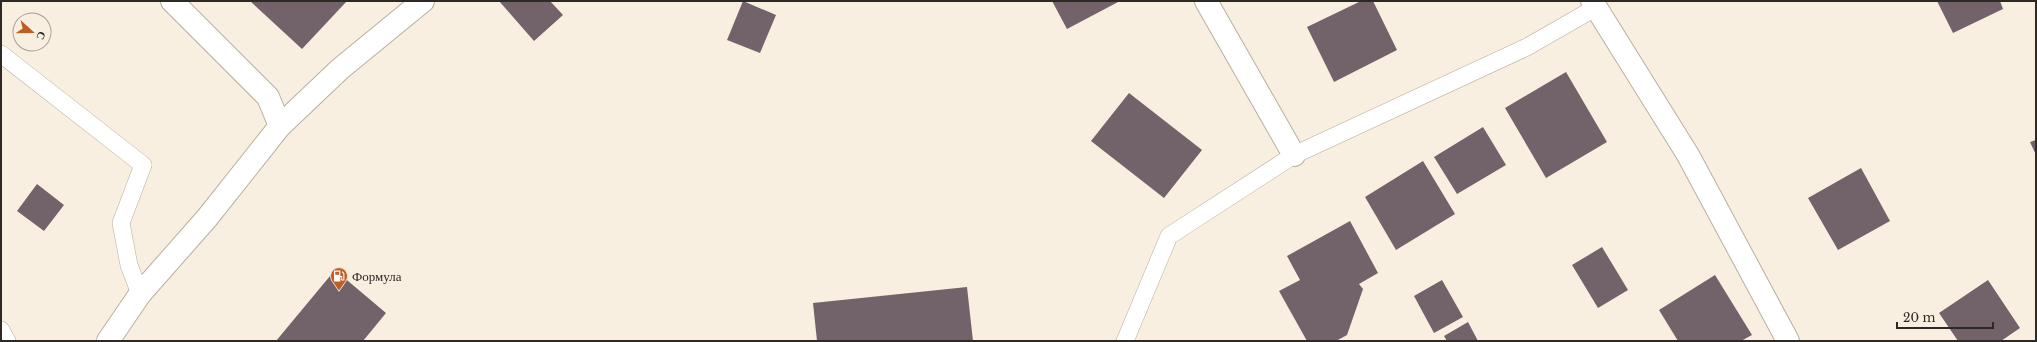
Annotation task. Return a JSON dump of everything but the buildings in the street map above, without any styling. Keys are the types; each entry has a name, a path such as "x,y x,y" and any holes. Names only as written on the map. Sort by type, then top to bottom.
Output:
{"street":[{"path":"172,1 268,97 280,126"},
{"path":"108,341 140,294 207,218 280,126 340,69 423,1"},
{"path":"1206,1 1294,156"},
{"path":"1594,4 1688,156 1788,341"}],"lane":[{"path":"1125,341 1169,236 1294,156 1527,47 1594,4"},
{"path":"1,54 143,165 121,223 129,265 140,294"},
{"path":"1,330 7,341"}],"place":[{"name":"Формула","path":"339,291"}]}
